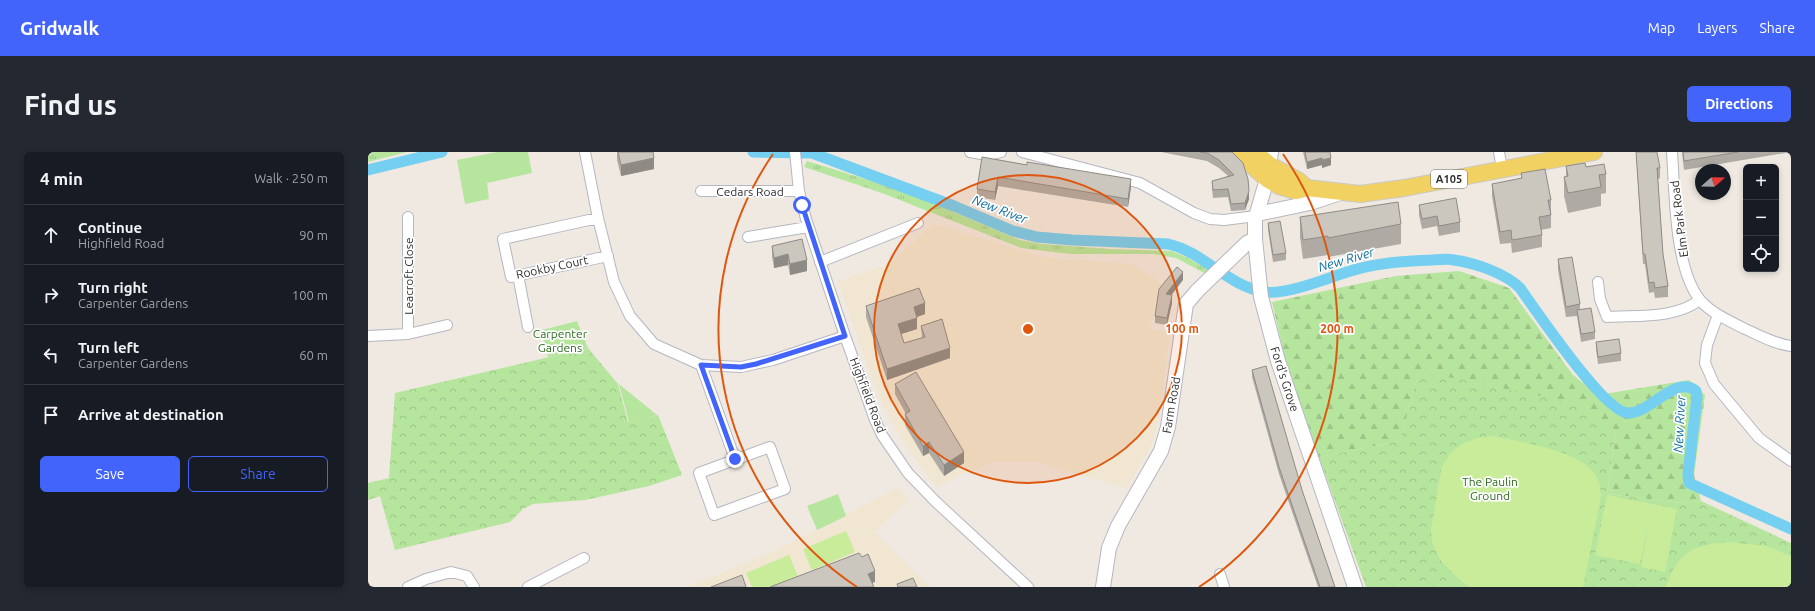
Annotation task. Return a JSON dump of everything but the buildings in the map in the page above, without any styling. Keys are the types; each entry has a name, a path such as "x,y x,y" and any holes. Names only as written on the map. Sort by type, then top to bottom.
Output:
{"main road":[{"name":"A105","path":"1237,152 1269,165 1299,181 1307,188 1340,193 1375,193 1585,153"},
{"name":"A105","path":"1255,152 1269,165"}],"street":[{"path":"585,152 598,218 614,282 630,316 654,344 701,365 741,367 756,364 845,336"},
{"path":"970,152 986,155 1001,152"},
{"path":"1022,152 1140,183 1194,213 1210,219 1224,220 1256,215 1310,203 1340,193"},
{"path":"1499,152 1502,169"},
{"name":"Elm Park Road","path":"1672,152 1681,253 1690,282 1700,300 1718,315 1779,345 1791,346"},
{"name":"Highfield Road","path":"795,155 799,190 808,227 875,420 890,447 908,474 1028,587"},
{"name":"Ford's Grove","path":"1269,165 1256,215 1255,239 1260,290 1278,361 1355,587"},
{"name":"Cedars Road","path":"701,191 799,190"},
{"name":"Leacroft Close","path":"408,217 408,334"},
{"name":"Rookby Court","path":"598,218 503,239 511,277 608,256"},
{"path":"820,262 918,223"},
{"path":"748,237 808,227"},
{"name":"Farm Road","path":"1103,587 1109,548 1118,526 1161,451 1168,427 1186,304 1247,242 1255,239"},
{"path":"518,275 528,327"},
{"path":"1598,282 1600,299 1608,317 1674,313 1691,306 1700,300"},
{"path":"1718,315 1706,345 1705,363 1714,384 1759,438 1791,461"},
{"path":"368,336 408,334 447,325"},
{"path":"701,365 735,459"},
{"path":"770,447 785,489 714,515 698,473 735,459 770,447"},
{"path":"528,587 584,558"},
{"path":"408,587 426,579 451,572 467,576 474,587"},
{"path":"1220,574 1224,587"}],"shaded area":[{"path":"933,224 1047,258 1132,264 1160,282 1150,329 1170,332 1159,421 1151,446 1127,489 1037,462 995,462 961,475 936,487 905,445 880,401 838,281 891,263"},
{"path":"898,488 909,499 875,532 929,587 687,587 772,552"}],"green space":[{"path":"368,152 407,152 368,162"},
{"path":"497,152 528,152 532,173 487,183 489,199 465,204 457,160"},
{"path":"807,161 904,191 1020,240 1042,244 1110,249 1171,251 1186,257 1211,271 1208,275 1176,258 1154,254 1070,254 1021,248 882,193 804,167"},
{"path":"1459,271 1509,288 1573,375 1598,395 1689,380 1705,395 1694,475 1701,501 1681,503 1607,494 1616,432 1419,372 1400,441 1319,457 1285,358 1272,302 1396,276"},
{"name":"Carpenter Gardens","path":"577,321 588,348 548,357 542,330"},
{"path":"588,348 618,384 628,422 658,415 682,475 649,486 585,500 533,504 523,509 510,522 395,550 380,496 368,500 368,483 389,478 395,393"},
{"name":"The Paulin Ground","path":"1419,371 1580,404 1616,432 1607,494 1681,503 1701,501 1791,543 1791,587 1366,587 1319,457 1400,441"},
{"path":"619,384 657,415 629,422"},
{"path":"1491,436 1531,444 1566,454 1577,459 1595,474 1600,484 1601,497 1583,587 1470,587 1461,581 1441,561 1432,543 1431,530 1441,470 1454,450 1467,442"},
{"path":"838,494 846,516 817,530 807,506"},
{"path":"1607,495 1677,509 1665,572 1641,567 1649,522 1640,564 1595,555"},
{"path":"846,531 855,552 812,570 803,549"},
{"path":"1728,542 1766,546 1791,556 1791,587 1666,587 1681,558 1688,552 1705,545"},
{"path":"789,555 798,576 772,587 752,587 746,573"}],"waterway":[{"name":"New River","path":"368,170 442,152"},
{"name":"New River","path":"753,152 812,153 954,206 1013,231 1037,237 1168,244 1193,254 1227,276 1251,289 1265,292 1295,289 1358,269 1400,262 1449,259 1462,261 1498,273 1520,288 1554,337 1587,379 1617,408 1628,413 1636,412 1680,387 1688,387 1696,391 1697,397 1688,474 1689,483 1791,529"}],"route":[{"path":"735,459 701,365 741,367 756,364 773,360 845,336 802,205"}]}
